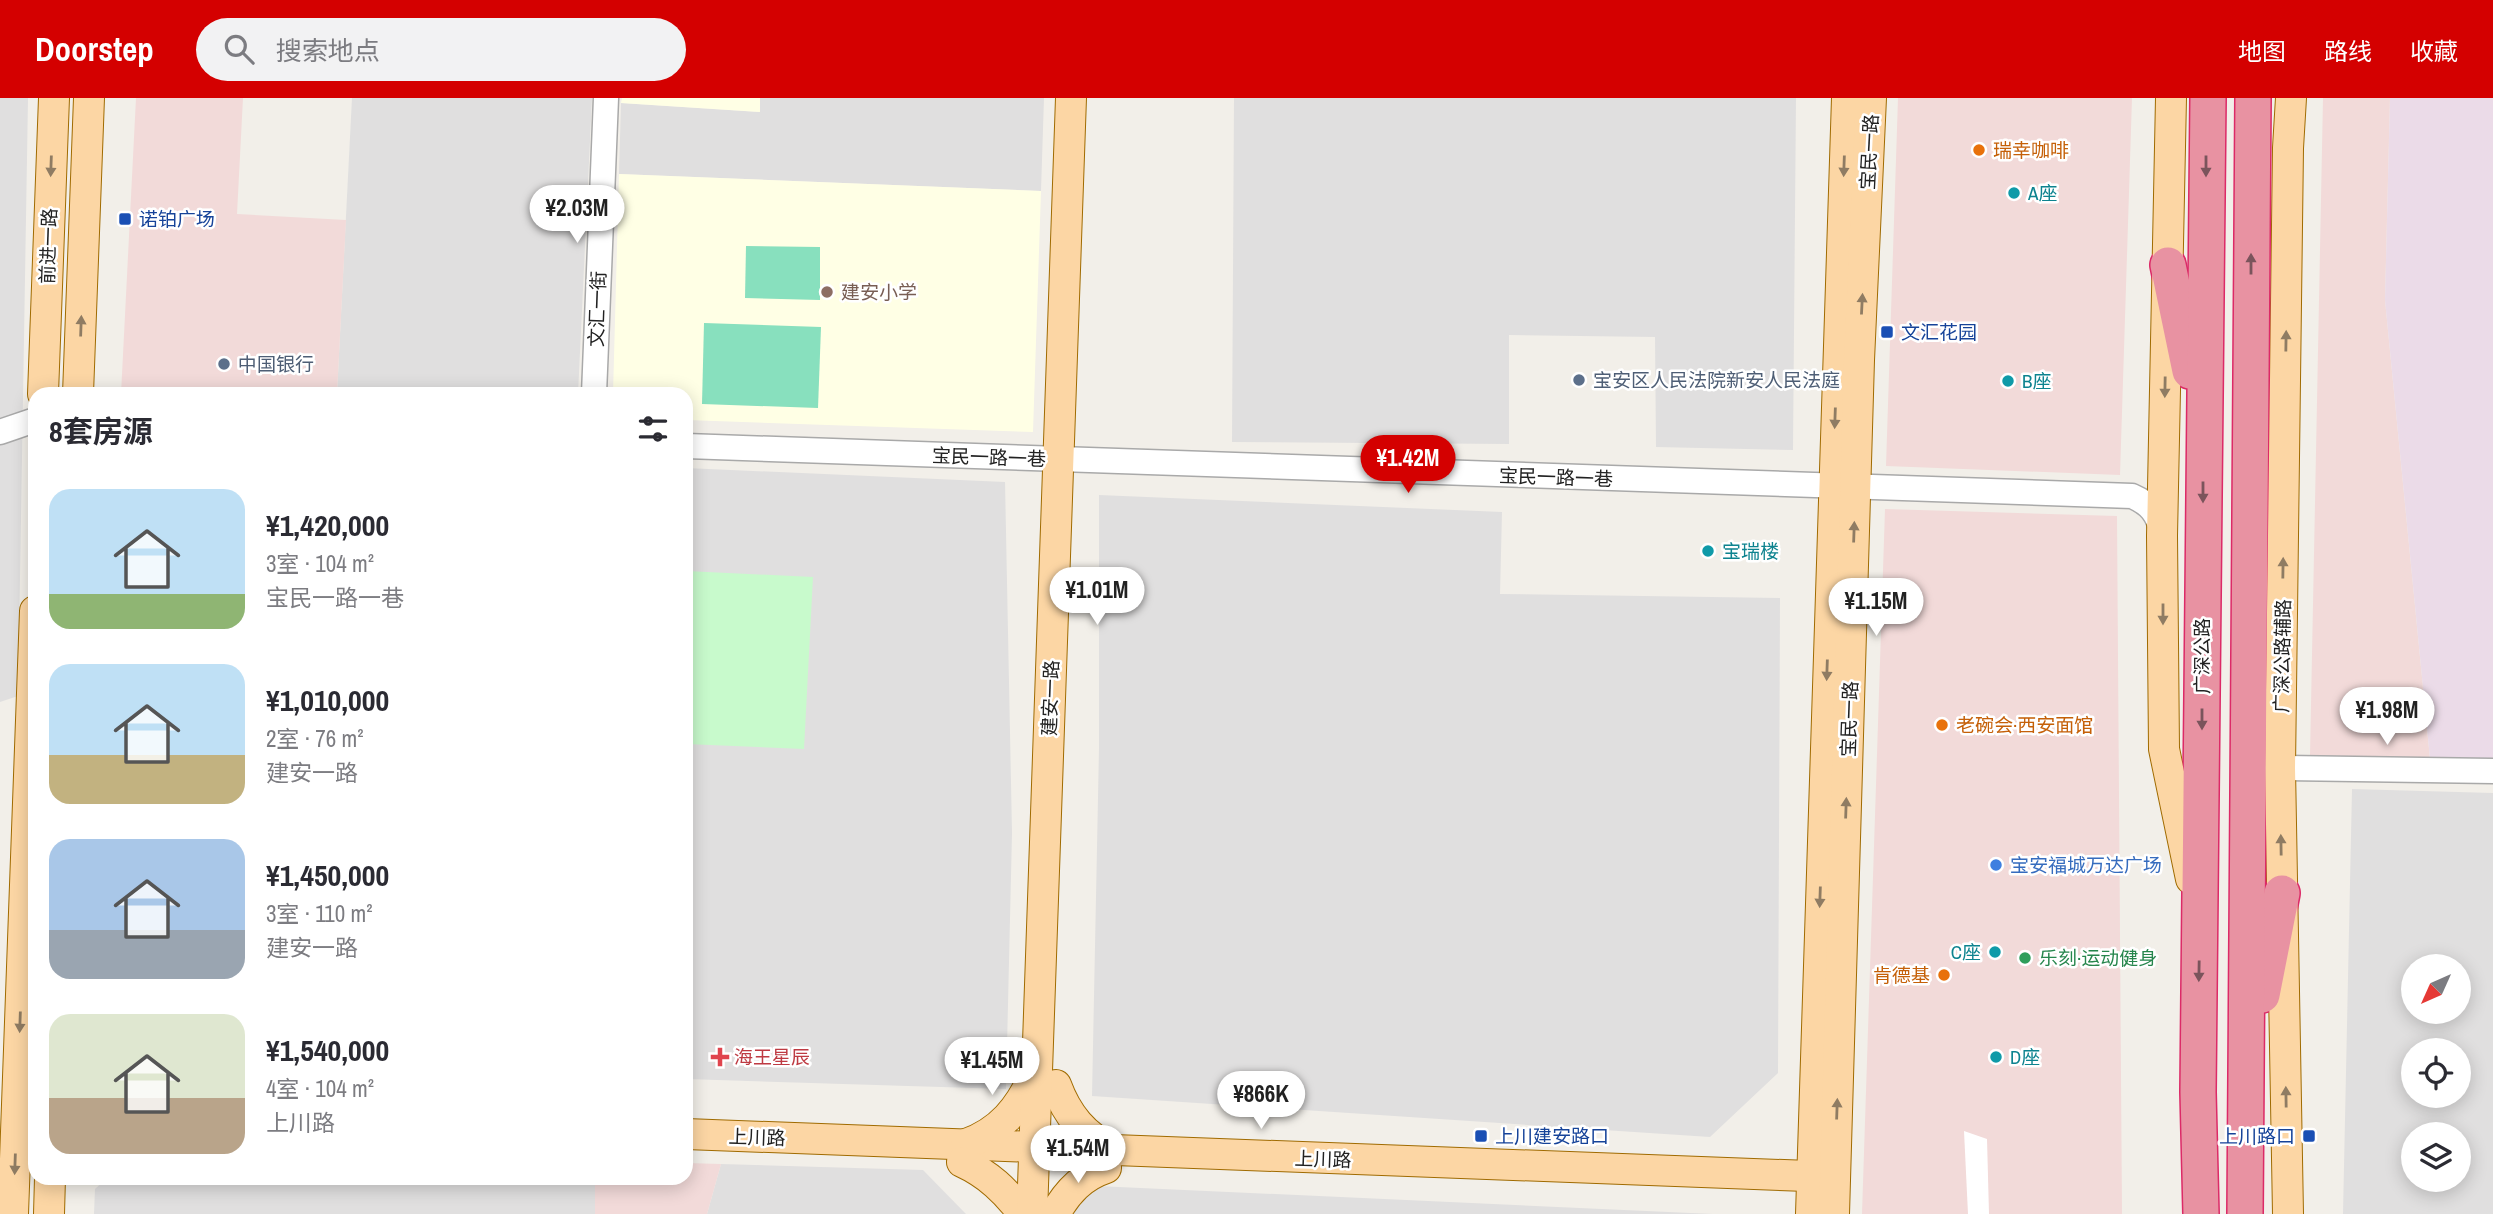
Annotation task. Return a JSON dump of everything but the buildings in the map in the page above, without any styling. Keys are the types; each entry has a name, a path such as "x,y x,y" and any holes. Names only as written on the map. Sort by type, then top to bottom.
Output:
{"highway":[{"name":"广深公路","path":"2201,1214 2198,1091 2208,98"},
{"path":"2245,1214 2253,98"},
{"path":"2168,265 2204,436"},
{"path":"2246,1077 2282,892"}],"main road":[{"name":"前进一路","path":"43,387 54,98"},
{"name":"前进一路","path":"78,387 89,98"},
{"name":"建安一路","path":"1032,1214 1044,1156 1068,459 1071,98"},
{"name":"建安一路","path":"1068,459 1091,98"},
{"name":"宝民一路","path":"1823,1195 1844,488 1847,98"},
{"name":"宝民一路","path":"1844,488 1871,98"},
{"path":"2171,98 2162,537 2164,749 2200,919"},
{"name":"广深公路辅路","path":"2288,1214 2280,768 2288,148 2291,98"},
{"path":"13,1214 28,808"},
{"path":"1023,1214 963,1153 1008,1118 1028,1089 1046,1077 1079,1126 1100,1144 1110,1159 1072,1188 1053,1214"},
{"name":"上川路","path":"693,1134 963,1153 1823,1195"},
{"name":"上川路","path":"693,1152 963,1153"},
{"name":"建安一路","path":"1044,1156 1053,1214"},
{"path":"49,1214 50,1185"}],"street":[{"name":"文汇一街","path":"594,387 606,98"},
{"path":"0,432 28,423"},
{"name":"宝民一路一巷","path":"693,446 2132,496"},
{"path":"2132,496 2151,487 2158,479 2164,459"},
{"path":"2132,496 2150,506 2157,514 2162,537"},
{"path":"2280,768 2493,771"}],"shaded area":[{"path":"0,98 28,98 18,696 0,702"},
{"name":"诺铂广场","path":"136,98 243,98 237,214 346,220 337,387 121,387"},
{"path":"352,98 592,98 578,387 337,387"},
{"path":"622,98 760,98 760,112 621,103"},
{"path":"760,98 1044,98 1041,191 619,174 621,103 759,112"},
{"path":"1234,98 1796,98 1793,450 1656,447 1655,337 1509,335 1509,444 1232,442"},
{"path":"1898,98 2132,98 2120,475 1886,466"},
{"path":"2323,98 2390,98 2385,300 2430,759 2310,756"},
{"path":"2390,98 2493,98 2493,761 2430,759 2385,300"},
{"name":"建安小学","path":"619,174 1041,191 1033,432 693,420 693,387 613,387"},
{"path":"693,468 1005,482 1012,833 1006,1089 693,1079"},
{"path":"1099,495 1502,512 1500,594 1780,598 1778,1073 1710,1137 1092,1096 1099,748"},
{"name":"宝安福城万达广场","path":"1885,509 2117,516 2122,1214 1862,1214"},
{"path":"2352,789 2493,793 2493,1214 2343,1214"},
{"path":"693,1163 721,1164 707,1214 595,1214 595,1185 693,1185"},
{"path":"721,1164 923,1170 966,1214 707,1214"},
{"path":"99,1185 595,1185 595,1214 94,1214 95,1189"},
{"path":"1075,1185 1713,1214 1074,1214"}],"green space":[{"path":"746,246 820,247 820,300 745,298"},
{"path":"704,323 821,327 818,408 702,404"},
{"path":"693,571 813,577 804,749 693,744"}],"pier":[{"path":"1964,1131 1987,1139 1989,1214 1968,1214"}],"place":[{"name":"瑞幸咖啡","path":"1979,150"},
{"name":"A座","path":"2014,193"},
{"name":"诺铂广场","path":"125,219"},
{"name":"建安小学","path":"827,292"},
{"name":"文汇花园","path":"1887,332"},
{"name":"中国银行","path":"224,364"},
{"name":"宝安区人民法院新安人民法庭","path":"1579,380"},
{"name":"B座","path":"2008,381"},
{"name":"宝瑞楼","path":"1708,551"},
{"name":"老碗会·西安面馆","path":"1942,725"},
{"name":"宝安福城万达广场","path":"1996,865"},
{"name":"C座","path":"1995,952"},
{"name":"乐刻·运动健身","path":"2025,958"},
{"name":"肯德基","path":"1944,975"},
{"name":"海王星辰","path":"720,1057"},
{"name":"D座","path":"1996,1057"},
{"name":"上川建安路口","path":"1481,1136"},
{"name":"上川路口","path":"2309,1136"}]}
